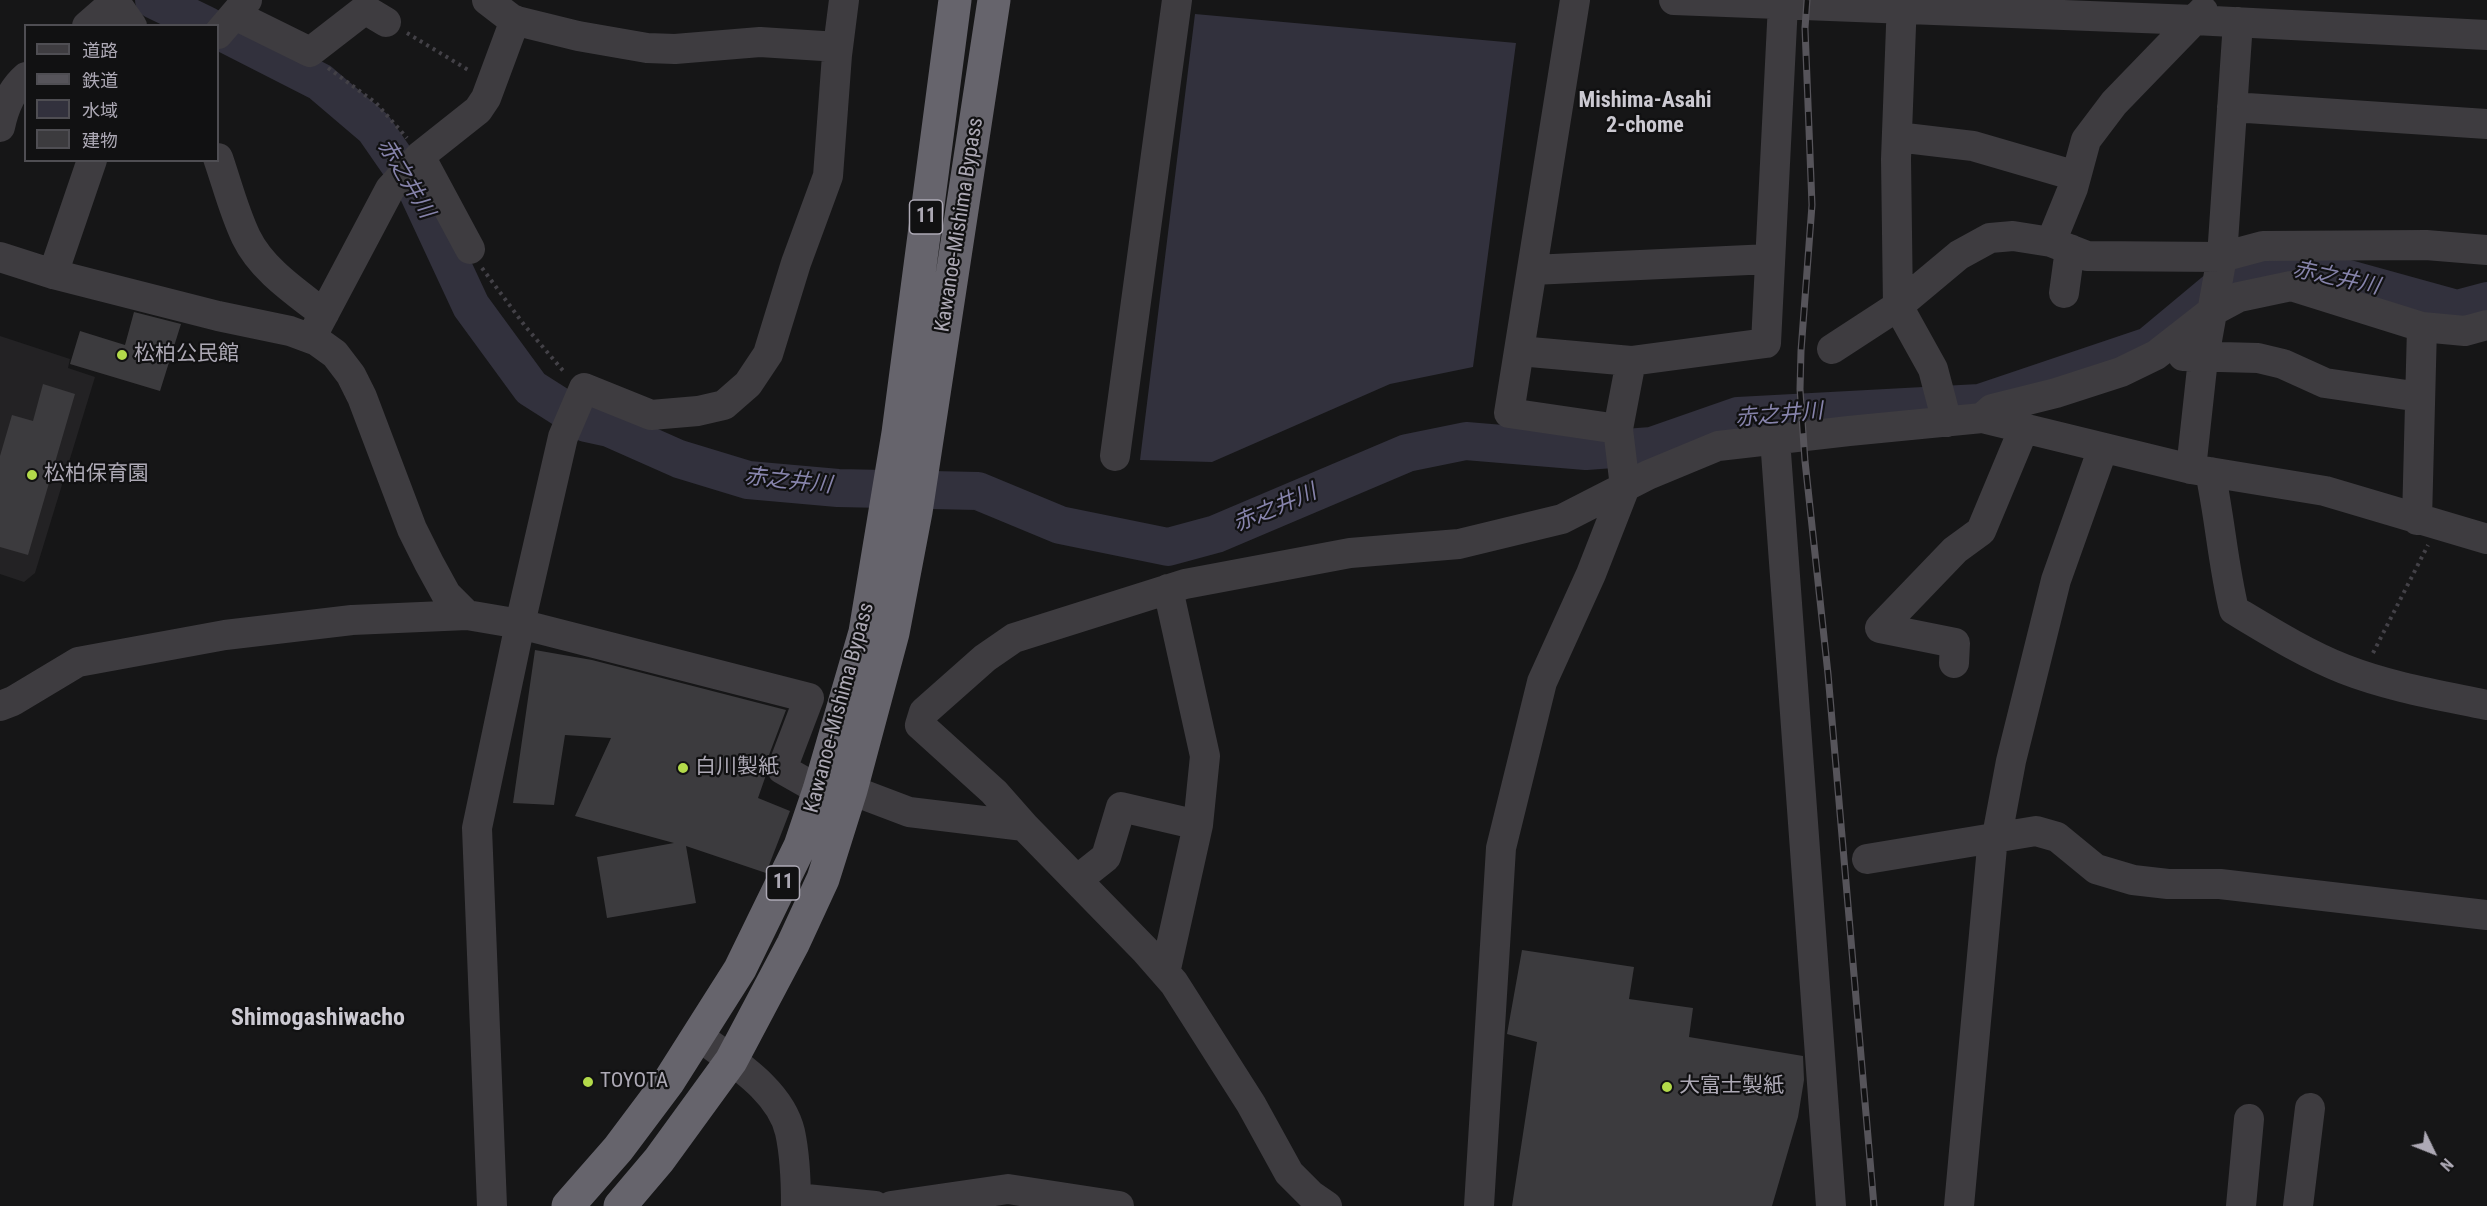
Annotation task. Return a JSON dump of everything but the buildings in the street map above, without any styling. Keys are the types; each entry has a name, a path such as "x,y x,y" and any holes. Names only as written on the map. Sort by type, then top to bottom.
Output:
{"highway":[{"name":"Kawanoe-Mishima Bypass","path":"913,430 955,0"},
{"name":"Kawanoe-Mishima Bypass","path":"568,1206 618,1149 669,1081 740,969 800,846 835,790 893,633 900,510 994,0"},
{"name":"Kawanoe-Mishima Bypass","path":"620,1206 659,1160 731,1061 793,944 823,879 835,790"}],"street":[{"path":"487,0 516,20 578,36 647,48 675,49 760,42 838,47"},
{"path":"492,1206 477,828 520,624 563,437 578,402 651,415 698,411 724,405 748,384 768,354 796,263 828,176 844,0"},
{"path":"1115,456 1177,0"},
{"path":"1575,0 1509,413 1621,455 1775,439 1942,407 2201,471 2325,490 2487,539"},
{"path":"1674,0 1782,4 2204,10 2238,22 2487,35"},
{"path":"1519,351 1631,361 1766,343 1782,4"},
{"path":"1902,4 1897,137 1898,306 1933,369 1942,407"},
{"path":"89,24 110,6 118,6 131,24"},
{"path":"2064,293 2060,246 2086,140 2114,104 2204,10"},
{"path":"233,16 306,52 310,52 341,30 363,11 386,22"},
{"path":"318,326 390,189 420,156 478,110 493,81 516,20"},
{"path":"2238,22 2216,287 2204,357 2201,471 2234,610 2268,631 2343,668 2390,685 2487,705"},
{"path":"0,127 13,84"},
{"path":"2232,107 2487,124"},
{"path":"1897,137 1973,146 2076,176"},
{"path":"420,156 470,249"},
{"path":"219,161 246,237 262,261 287,285 351,375 362,397 412,529 446,594 467,615"},
{"path":"53,274 91,162"},
{"path":"1832,349 1898,306 1959,255 1990,238 2013,236 2216,287 2238,297 2291,286 2422,327 2465,331 2487,325"},
{"path":"1982,418 1992,409 2056,393 2121,372 2156,355 2216,287 2263,246 2426,245 2487,250"},
{"path":"0,257 53,274 218,316 290,331 318,326"},
{"path":"1532,270 1770,259"},
{"path":"2422,327 2420,397 2428,523"},
{"path":"2156,355 2258,358 2283,364 2325,383 2420,397"},
{"path":"1479,1206 1501,848 1542,681 1592,574 1621,455 1631,361"},
{"path":"1954,663 1955,643 1880,628 1955,550 1981,531 2024,429"},
{"path":"1775,439 1831,1206"},
{"path":"1959,1206 1992,847 2056,580 2103,448"},
{"path":"1327,1206 1311,1195 1289,1173 1251,1104 1174,983 994,792 920,725 924,712 986,658 1014,638 1185,584 1350,553 1459,544 1562,519 1621,455"},
{"path":"1165,973 1198,825 1205,756 1168,590"},
{"path":"0,706 78,662 225,634 352,620 467,615 520,624 809,698 782,769 835,790 909,812 1024,826"},
{"path":"1077,880 1106,857 1121,807 1198,825"},
{"path":"1867,859 2036,831 2056,837 2096,869 2133,880 2168,884 2220,884 2473,914"},
{"path":"699,1036 764,1088 778,1106 790,1131 796,1202 875,1206"},
{"path":"2298,1206 2310,1108"},
{"path":"2241,1206 2249,1119"},
{"path":"1289,1173 1291,1206"},
{"path":"891,1206 1008,1189 1119,1206"}],"path":[{"path":"386,22 448,59 493,81"},
{"path":"306,52 376,103 390,117 420,156"},
{"path":"470,249 486,274 550,357 574,383 578,402"},
{"path":"2362,675 2428,523"}],"shaded area":[{"name":"松柏保育園","path":"0,336 70,359 68,368 95,377 35,573 24,582 0,574"}],"water":[{"path":"1195,14 1516,43 1473,367 1390,384 1212,462 1140,460"}],"waterway":[{"name":"赤之井川","path":"154,0 204,24"},
{"name":"赤之井川","path":"219,31 320,82 374,128 417,190 471,306 531,388 586,423 609,428 679,459 748,480 838,488 978,491 1060,525 1168,547 1216,534 1407,453 1466,441 1586,451 1652,446 1738,416 1980,403 2149,346 2227,281 2270,267 2316,270 2457,309 2487,301"}],"railway":[{"path":"1807,0 1805,28 1812,205 1800,389 1805,461 1828,674 1874,1206"}],"place":[{"name":"松柏公民館","path":"122,355"},
{"name":"松柏保育園","path":"32,475"},
{"name":"白川製紙","path":"683,768"},
{"name":"TOYOTA","path":"588,1082"},
{"name":"大富士製紙","path":"1667,1087"}],"district":[{"name":"Mishima-Asahi 2-chome","path":"1645,114"},
{"name":"Shimogashiwacho","path":"318,1019"}]}
